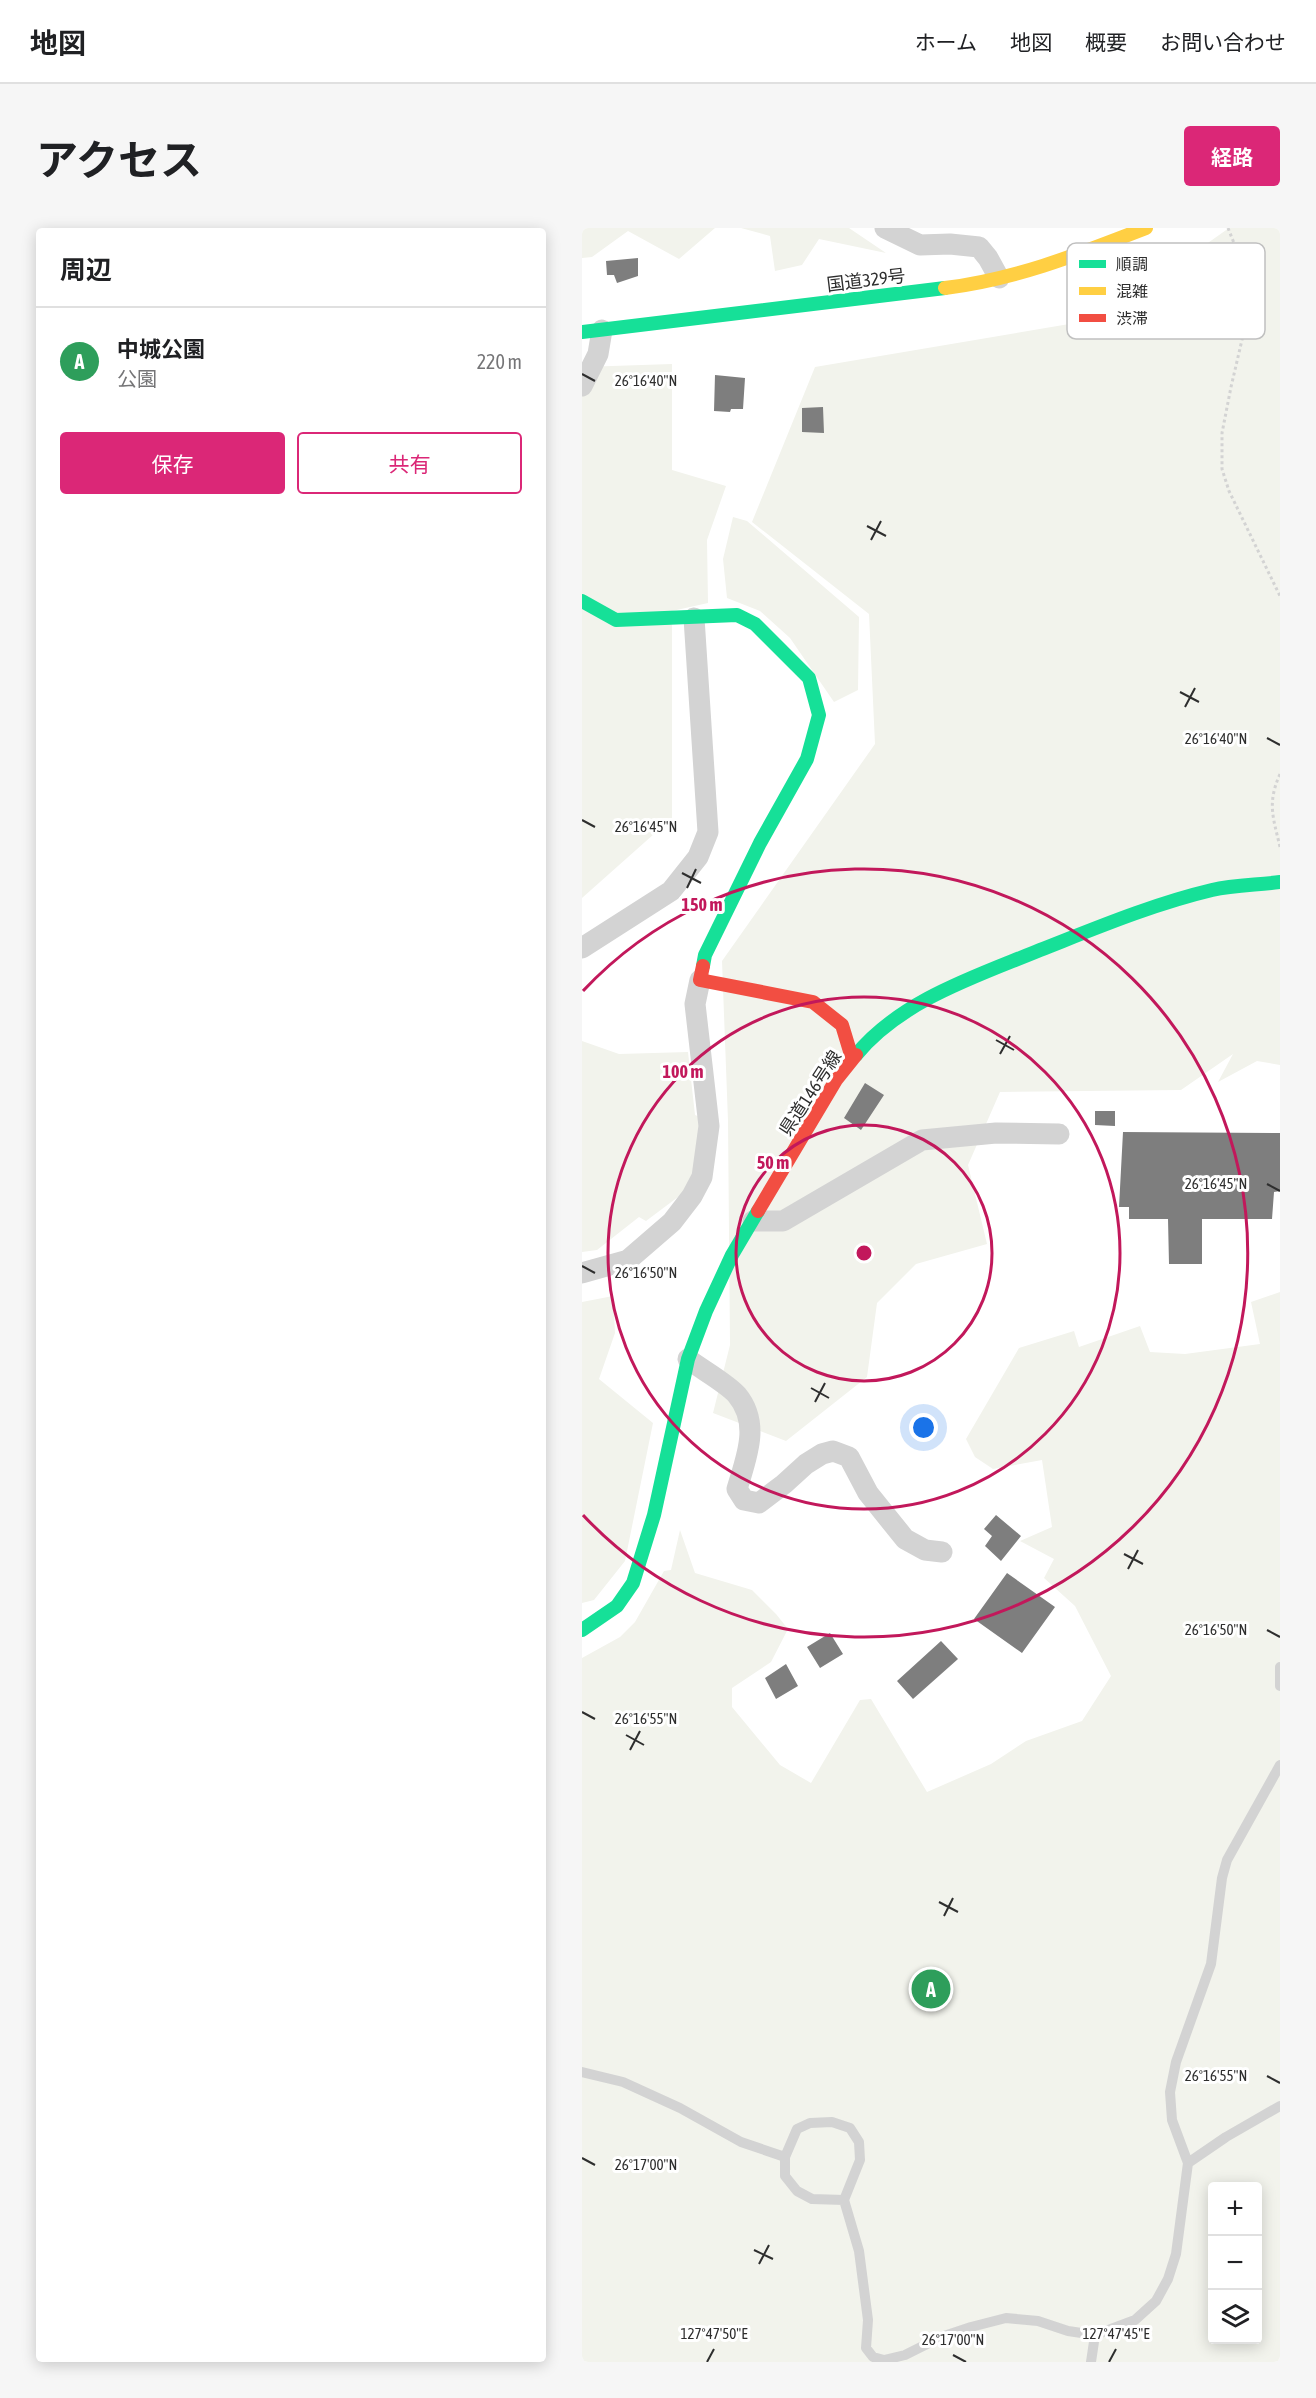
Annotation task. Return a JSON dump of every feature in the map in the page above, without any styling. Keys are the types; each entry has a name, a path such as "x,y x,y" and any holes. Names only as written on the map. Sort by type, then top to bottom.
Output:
{"main road":[{"name":"国道329号","path":"1107,243 1146,228"},
{"name":"国道329号","path":"592,331 917,292 999,278 1047,266 1067,258"},
{"path":"582,601 616,620 737,615 755,624 809,678 819,715 807,759 760,843 705,955 700,980 813,1002 842,1025 852,1058"},
{"name":"県道146号線","path":"582,1630 596,1623 616,1606 633,1583 651,1526 688,1359 706,1311 732,1255 836,1080 870,1038 900,1015 963,982 1116,919 1213,890 1280,882"}],"street":[{"path":"893,230 920,245 950,243 979,247 999,278"},
{"path":"582,386 598,354 592,331"},
{"path":"582,948 671,891 698,857 708,832 694,618"},
{"path":"582,1274 628,1260 672,1222 692,1197 702,1177 709,1126 695,1004 700,980"},
{"path":"753,1221 783,1221 922,1140 996,1133 1059,1134"},
{"path":"688,1359 737,1395 746,1412 752,1432 737,1489 744,1500 759,1503 806,1464 833,1450 849,1457 868,1493 905,1539 925,1550 942,1552"}],"lane":[{"path":"1280,1667 1280,1686"},
{"path":"844,2199 812,2199 797,2191 785,2176 785,2157 797,2129 810,2124 832,2122 850,2128 859,2142 860,2160 844,2199 859,2251 868,2320 866,2348 873,2357 884,2360 905,2355 941,2337 971,2326 1006,2318 1038,2321 1068,2331 1095,2335 1136,2320 1156,2301 1168,2278 1176,2253 1188,2163 1172,2120 1170,2092 1176,2062 1211,1964 1216,1911 1227,1860 1280,1765"},
{"path":"582,2072 623,2082 680,2108 741,2142 785,2157"},
{"path":"1188,2163 1226,2137 1280,2106"},
{"path":"1091,2362 1095,2335"}],"path":[{"path":"1228,228 1234,243"},
{"path":"1242,339 1222,433 1222,469 1229,491 1280,596"},
{"path":"1280,774 1275,785 1271,807 1280,847"}],"shaded area":[{"path":"582,228 715,228 679,259 628,231 592,257 582,258"},
{"path":"741,228 849,228 886,253 819,239 802,265 775,271 770,236"},
{"path":"1229,228 1280,228 1280,1065 1257,1061 1218,1082 1233,1054 1181,1090 1000,1092 968,1165 987,1244 916,1264 877,1303 867,1377 786,1441 713,1413 730,1345 728,1121 722,961 875,744 869,614 752,522 815,367 1067,324 1067,339 1265,339 1265,243 1208,243"},
{"path":"672,364 672,470 726,486 707,540 708,603 672,611 672,818 582,898 582,367"},
{"path":"733,517 747,521 859,617 858,690 834,702 790,638 760,611 727,598 723,559"},
{"path":"582,1041 619,1054 688,1052 695,1115 700,1117 697,1173 686,1191 646,1221 639,1217 597,1250 582,1252"},
{"path":"1280,1292 1280,2362 582,2362 582,1658 620,1637 635,1622 664,1571 671,1570 680,1530 695,1573 752,1590 788,1629 771,1662 732,1688 732,1707 780,1765 811,1783 860,1700 871,1699 927,1792 991,1764 1026,1741 1082,1721 1111,1676 1075,1606 1044,1578 1054,1559 1020,1541 1052,1527 1042,1460 993,1469 975,1457 966,1439 1019,1348 1074,1331 1079,1347 1140,1326 1150,1352 1185,1354 1260,1344 1251,1302"},
{"path":"613,1296 615,1333 599,1379 653,1423 625,1561 594,1600 582,1603 582,1302"}],"building":[{"path":"638,258 638,276 617,283 614,275 607,275 606,261"},
{"path":"715,375 745,378 743,409 731,409 730,412 714,411"},
{"path":"823,407 824,433 802,432 802,408"},
{"path":"865,1083 884,1095 861,1130 844,1118"},
{"path":"1095,1111 1115,1111 1115,1126 1095,1125"},
{"path":"1123,1132 1280,1133 1280,1191 1274,1192 1272,1219 1202,1219 1202,1264 1169,1264 1168,1219 1129,1219 1129,1207 1119,1207"},
{"path":"996,1515 1021,1536 1001,1561 985,1546 992,1536 984,1529"},
{"path":"1007,1573 1055,1607 1022,1653 974,1619"},
{"path":"830,1633 843,1654 820,1668 807,1647"},
{"path":"941,1641 958,1659 913,1699 897,1681"},
{"path":"786,1664 798,1686 776,1699 765,1678"}],"traffic: fast":[{"path":"582,332 945,288"},
{"path":"582,601 616,620 737,615 755,624 809,678 819,715 807,759 760,843 705,955 703,966"},
{"path":"856,1055 895,1019 917,1004 966,980 1103,925 1168,902 1220,888 1280,882"},
{"path":"582,1630 617,1606 633,1583 654,1515 688,1359 706,1311 732,1255 758,1211"}],"traffic: slow":[{"path":"1106,243 1146,228"},
{"path":"945,288 1023,272 1067,258"}],"traffic: jam":[{"path":"703,966 700,980 813,1002 842,1025 852,1058"},
{"path":"758,1211 836,1080 856,1055"}],"place":[{"name":"中城公園","path":"931,1989"}]}
